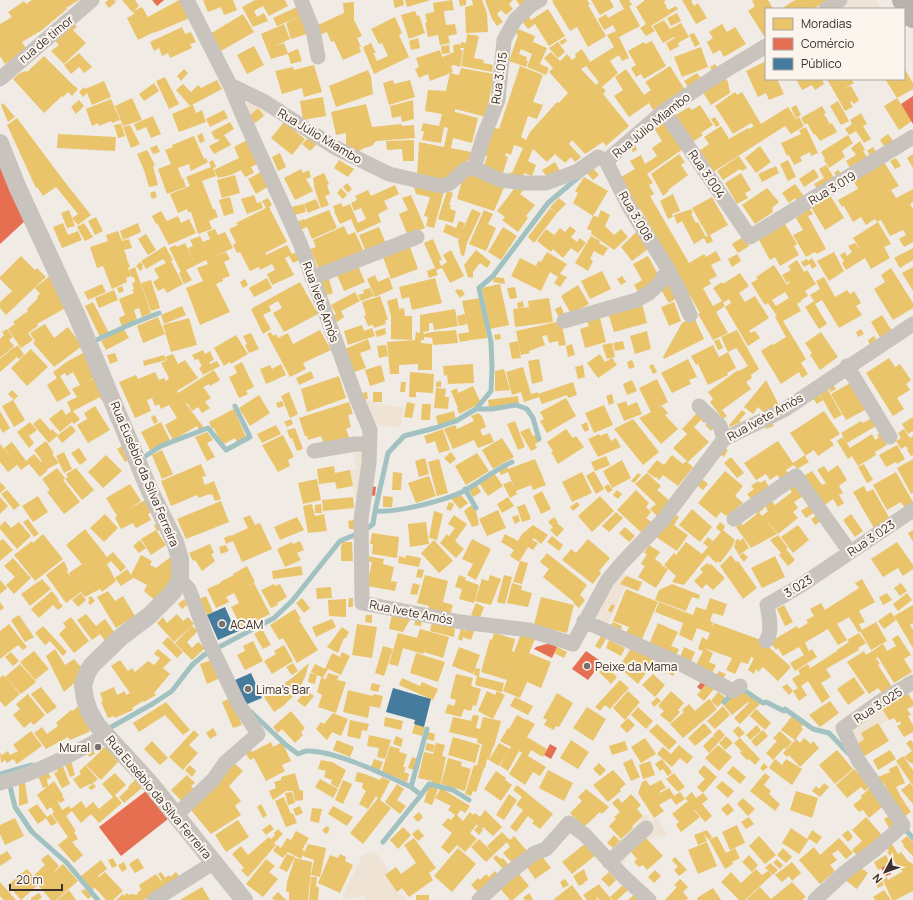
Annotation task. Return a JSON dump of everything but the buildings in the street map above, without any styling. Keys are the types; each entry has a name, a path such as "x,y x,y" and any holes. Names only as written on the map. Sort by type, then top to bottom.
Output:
{"main road":[{"path":"903,0 913,17"}],"street":[{"name":"rua de timor","path":"0,78 92,0"},
{"name":"Rua Ivete Amós","path":"187,0 230,85 300,243 356,397 370,430 370,444 361,519 362,603 461,622 529,630 573,644 584,621 607,581 662,520 724,439 784,410 847,366 913,324"},
{"path":"301,0 312,30 318,56"},
{"name":"Rua 3.015","path":"474,168 483,138 498,100 504,40 515,20 531,5 540,0"},
{"path":"828,8 840,0"},
{"name":"Rua Júlio Miambo","path":"230,85 265,102 334,147 389,174 441,186 449,184 466,169 474,168 500,180 525,183 546,183 578,171 598,157 606,161 664,111 713,78 765,47"},
{"name":"Rua 3.004","path":"664,111 750,238"},
{"name":"Rua 3.019","path":"750,238 913,136"},
{"name":"Rua Eusébio da Silva Ferreira","path":"0,143 17,186 78,316 149,489 175,542 180,559 180,580 172,593 150,615 120,637 92,665 83,685 85,699 89,711 97,725 148,782 244,900"},
{"name":"Rua 3.008","path":"606,161 628,205 668,269 690,315"},
{"path":"312,278 417,237"},
{"path":"564,321 637,300 649,293 659,284 668,269"},
{"path":"847,366 890,437"},
{"path":"699,406 720,426 724,439"},
{"path":"314,452 355,444 370,444"},
{"path":"734,519 796,476 850,552"},
{"name":"Rua 3.023","path":"828,567 913,510"},
{"name":"3.023","path":"766,641 769,637 770,623 767,605 800,586 828,567"},
{"path":"175,816 213,780 225,763 258,734 238,703 208,640 189,589 180,580"},
{"path":"584,621 681,664 733,691 740,686"},
{"name":"Rua 3.025","path":"815,900 844,873 877,848 903,825 858,760 843,728 878,703 913,682"},
{"path":"0,783 31,773 87,746 106,735"},
{"path":"479,900 506,875 535,853 546,849 569,823 585,835 649,900"},
{"path":"610,862 646,828"},
{"path":"154,900 213,863"}],"shaded area":[{"path":"851,0 876,0 880,8 838,8"},
{"path":"250,100 271,111 253,124 245,106"},
{"path":"363,400 404,408 401,427 373,425"},
{"path":"366,437 358,497 355,498 350,470 357,469 352,441"},
{"path":"622,572 643,583 639,592 625,586 608,624 594,616"},
{"path":"881,707 889,720 880,726 878,723 861,733 864,739 856,745 851,732 855,726"},
{"path":"646,814 651,821 655,818 660,821 664,830 668,834 664,837 660,836 648,840 646,837 630,852 631,853 621,865 609,851"},
{"path":"370,852 377,854 390,872 385,876 398,893 407,897 407,900 366,900 365,896 343,900 343,895 362,856"}],"waterway":[{"path":"512,462 462,492 454,495 407,508 375,511 388,453 404,436 456,421 476,409 491,391 491,342 479,288 493,276 548,203 581,175"},
{"path":"92,342 159,313"},
{"path":"476,409 492,409 516,405 527,409 533,418 539,439"},
{"path":"141,459 161,446 208,428 226,450 250,437 235,406"},
{"path":"465,489 476,508"},
{"path":"106,730 172,691 192,665 204,655 274,618 292,601 340,541 364,531 373,524 375,511"},
{"path":"741,688 763,703 766,702 784,711 785,709 813,729 829,733 848,753"},
{"path":"724,702 733,693"},
{"path":"251,712 286,745 298,754 307,751 318,752 345,759 411,787 427,729"},
{"path":"0,774 32,765"},
{"path":"9,782 15,807 32,832 67,863 98,900"},
{"path":"421,795 429,784 453,790 469,800"},
{"path":"383,842 421,795 411,787"},
{"path":"903,827 913,838"}],"place":[{"name":"ACAM","path":"222,624"},
{"name":"Peixe da Mama","path":"587,666"},
{"name":"Lima's Bar","path":"248,689"},
{"name":"Mural","path":"98,747"}]}
